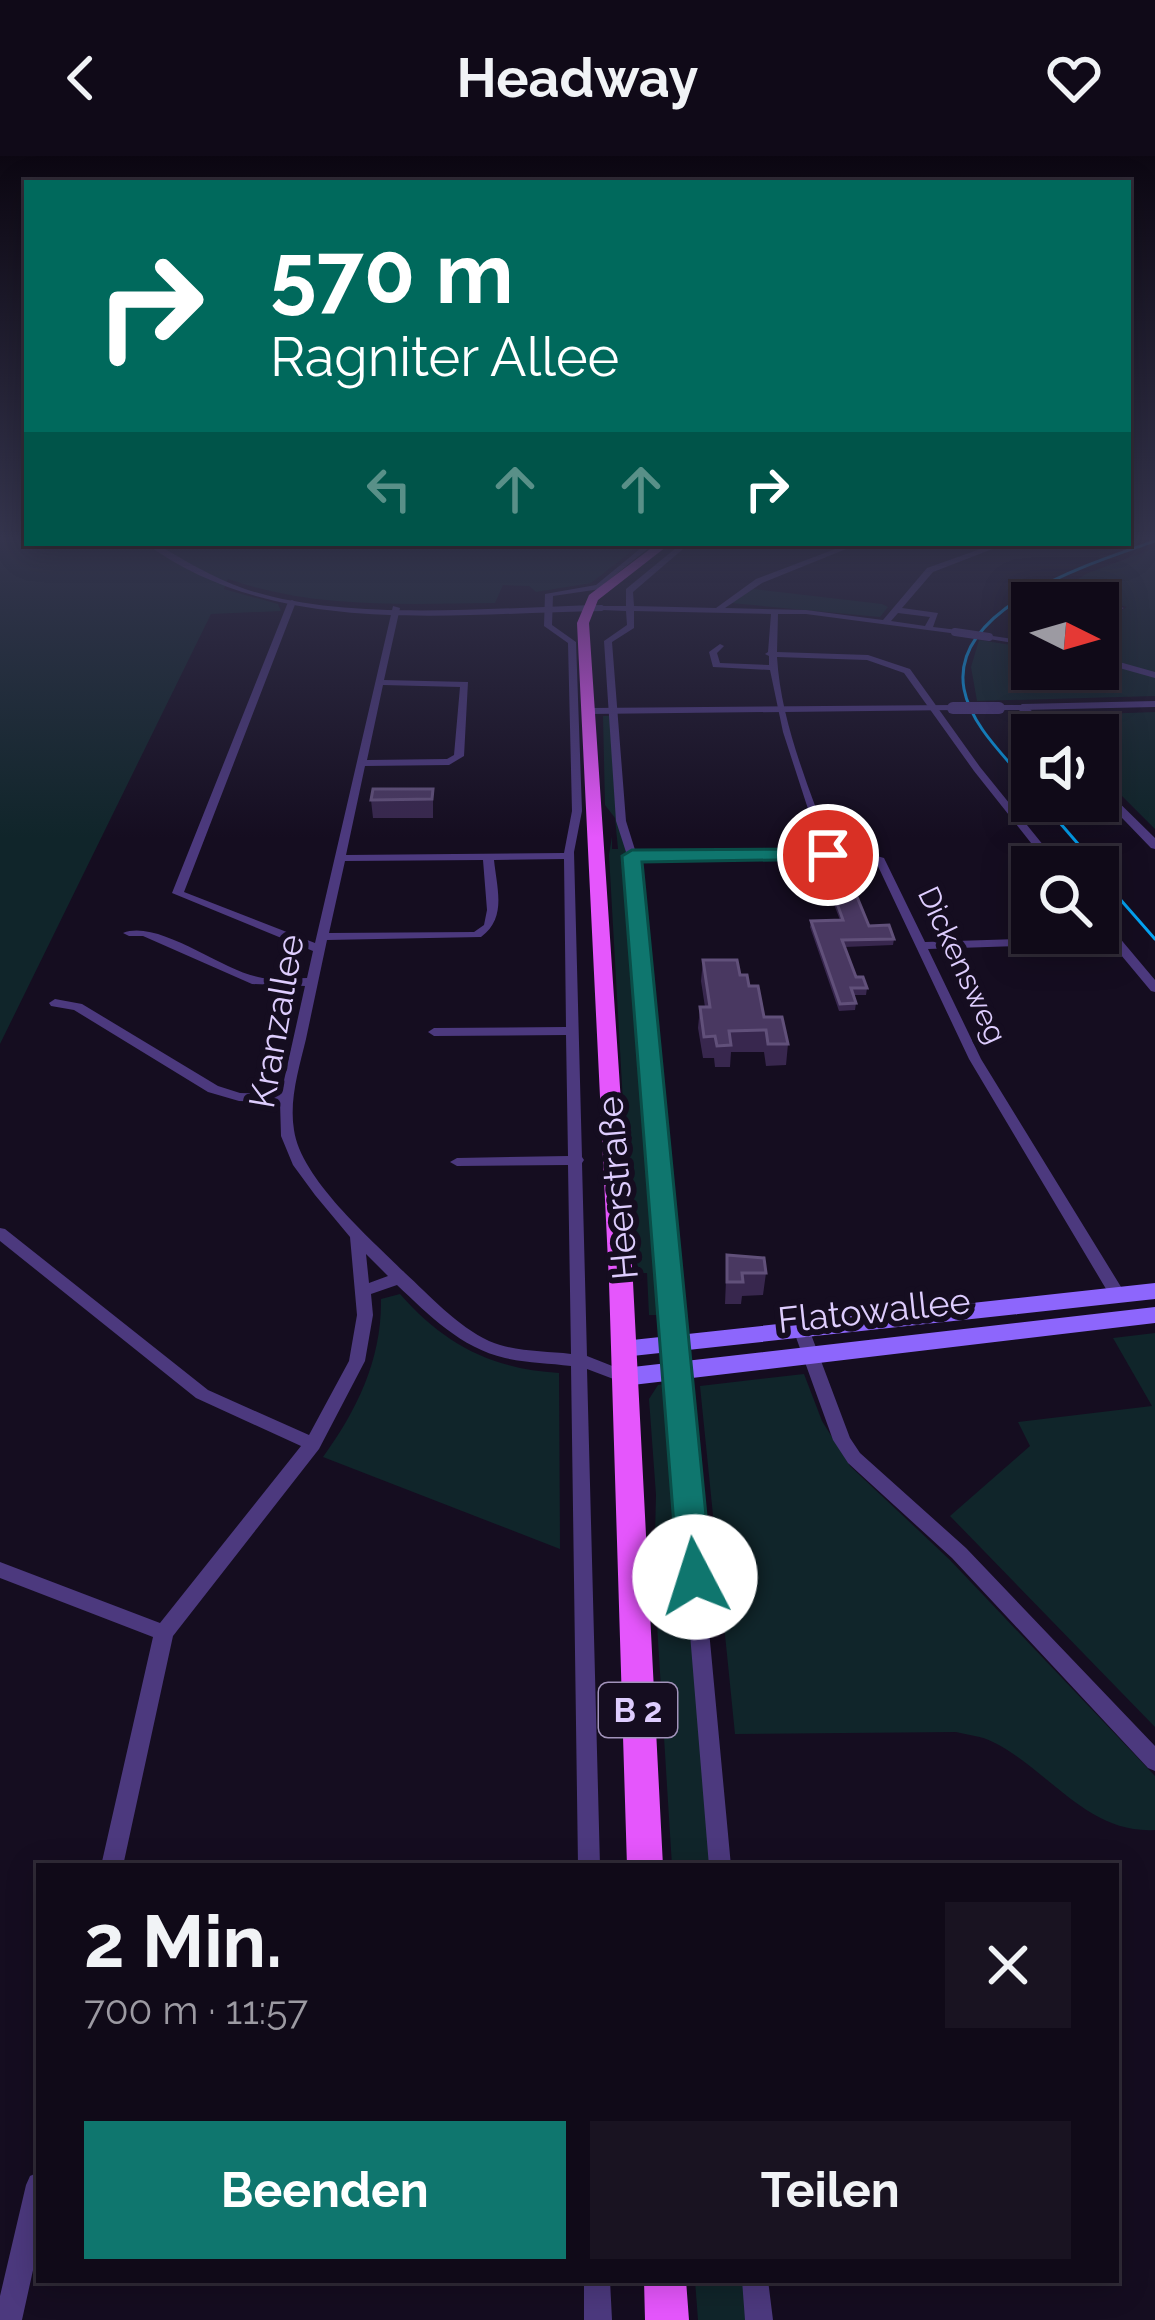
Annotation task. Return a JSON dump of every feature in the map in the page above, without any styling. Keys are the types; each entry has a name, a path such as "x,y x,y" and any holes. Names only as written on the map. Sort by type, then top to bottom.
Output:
{"main road":[{"name":"Heerstraße","path":"587,636 645,1863"},
{"name":"Flatowallee","path":"624,1363 676,1343 1155,1291"},
{"name":"Flatowallee","path":"1118,1295 1144,1316"},
{"name":"Flatowallee","path":"624,1363 678,1369 1144,1316"},
{"path":"665,2283 667,2320"}],"street":[{"path":"279,636 178,893 320,943 477,935 489,926 493,910 488,857"},
{"name":"Kranzallee","path":"390,636 311,982 287,1098 287,1130 298,1163 357,1238 478,1342 530,1359 579,1361"},
{"name":"Heerstraße","path":"562,636 572,642 577,811 569,856 589,1863"},
{"name":"Heerstraße","path":"616,636 608,641 621,821 632,856 720,1863"},
{"path":"632,856 828,855 772,668 771,636"},
{"path":"720,646 713,652 716,665 772,668"},
{"path":"769,653 856,656 893,663 914,676 1041,846"},
{"path":"1119,665 1155,675"},
{"path":"361,763 449,762 459,756 465,684 380,682"},
{"path":"590,711 1155,704"},
{"path":"1022,707 1029,714"},
{"path":"1119,808 1155,845"},
{"name":"Dickensweg","path":"828,855 872,856 885,865 975,1059 1118,1295"},
{"path":"341,859 569,856"},
{"path":"129,933 145,934 256,981 311,982"},
{"path":"923,946 1011,943"},
{"path":"1119,944 1155,988"},
{"path":"55,1004 78,1007 226,1095 287,1098"},
{"path":"434,1032 573,1031"},
{"path":"457,1162 577,1160"},
{"path":"0,1233 202,1394 314,1444"},
{"path":"113,1863 164,1633 314,1444 357,1361 364,1291 357,1238"},
{"path":"364,1291 402,1277"},
{"path":"801,1329 842,1440 854,1458 959,1553 1155,1761"},
{"path":"579,1361 624,1363"},
{"path":"579,1361 624,1363"},
{"path":"0,1570 164,1633"},
{"path":"6,2320 36,2197"},
{"path":"597,2283 598,2320"},
{"path":"755,2283 759,2320"}],"green space":[{"path":"0,636 200,636 0,1044"},
{"path":"1119,636 1155,636 1155,696 977,701 971,667 979,640 1011,645 1011,690 1119,690"},
{"path":"1155,712 1155,829 1119,793 1119,714 1100,714"},
{"path":"603,716 611,716 627,840 666,1315 649,1315 647,1273 640,1273 631,1244 609,855 612,836 612,849 618,849 615,818 605,805"},
{"path":"400,1294 434,1327 470,1351 512,1366 559,1373 560,1549 323,1457 365,1383 377,1342 381,1299"},
{"path":"1155,1333 1155,1727 950,1516 1030,1446 1018,1422 1152,1406 1113,1338"},
{"path":"804,1374 822,1421 850,1466 950,1560 1155,1776 1155,1830 1109,1822 1013,1754 975,1736 956,1732 735,1734 700,1386"},
{"path":"671,1383 711,1863 672,1863 654,1576 656,1495 649,1399 658,1385"},
{"path":"695,2283 745,2283 748,2320 698,2320"}],"building":[{"path":"373,789 433,789 432,799 371,800"},
{"path":"833,892 855,892 869,926 889,925 894,939 842,940 856,977 863,977 867,988 851,988 856,1003 840,1004 811,921 843,920"},
{"path":"703,960 737,960 740,975 747,975 749,986 758,986 764,1017 782,1017 788,1044 768,1044 766,1030 729,1031 731,1045 717,1046 715,1036 704,1037 700,1007 710,1007"},
{"path":"727,1255 764,1258 766,1273 742,1273 743,1282 727,1282"}],"tram line":[{"path":"978,636 965,660 964,689 974,717 1011,764"},
{"path":"1059,822 1080,846"},
{"path":"1119,898 1155,939"}],"route":[{"path":"695,1577 632,856 828,855"}]}
